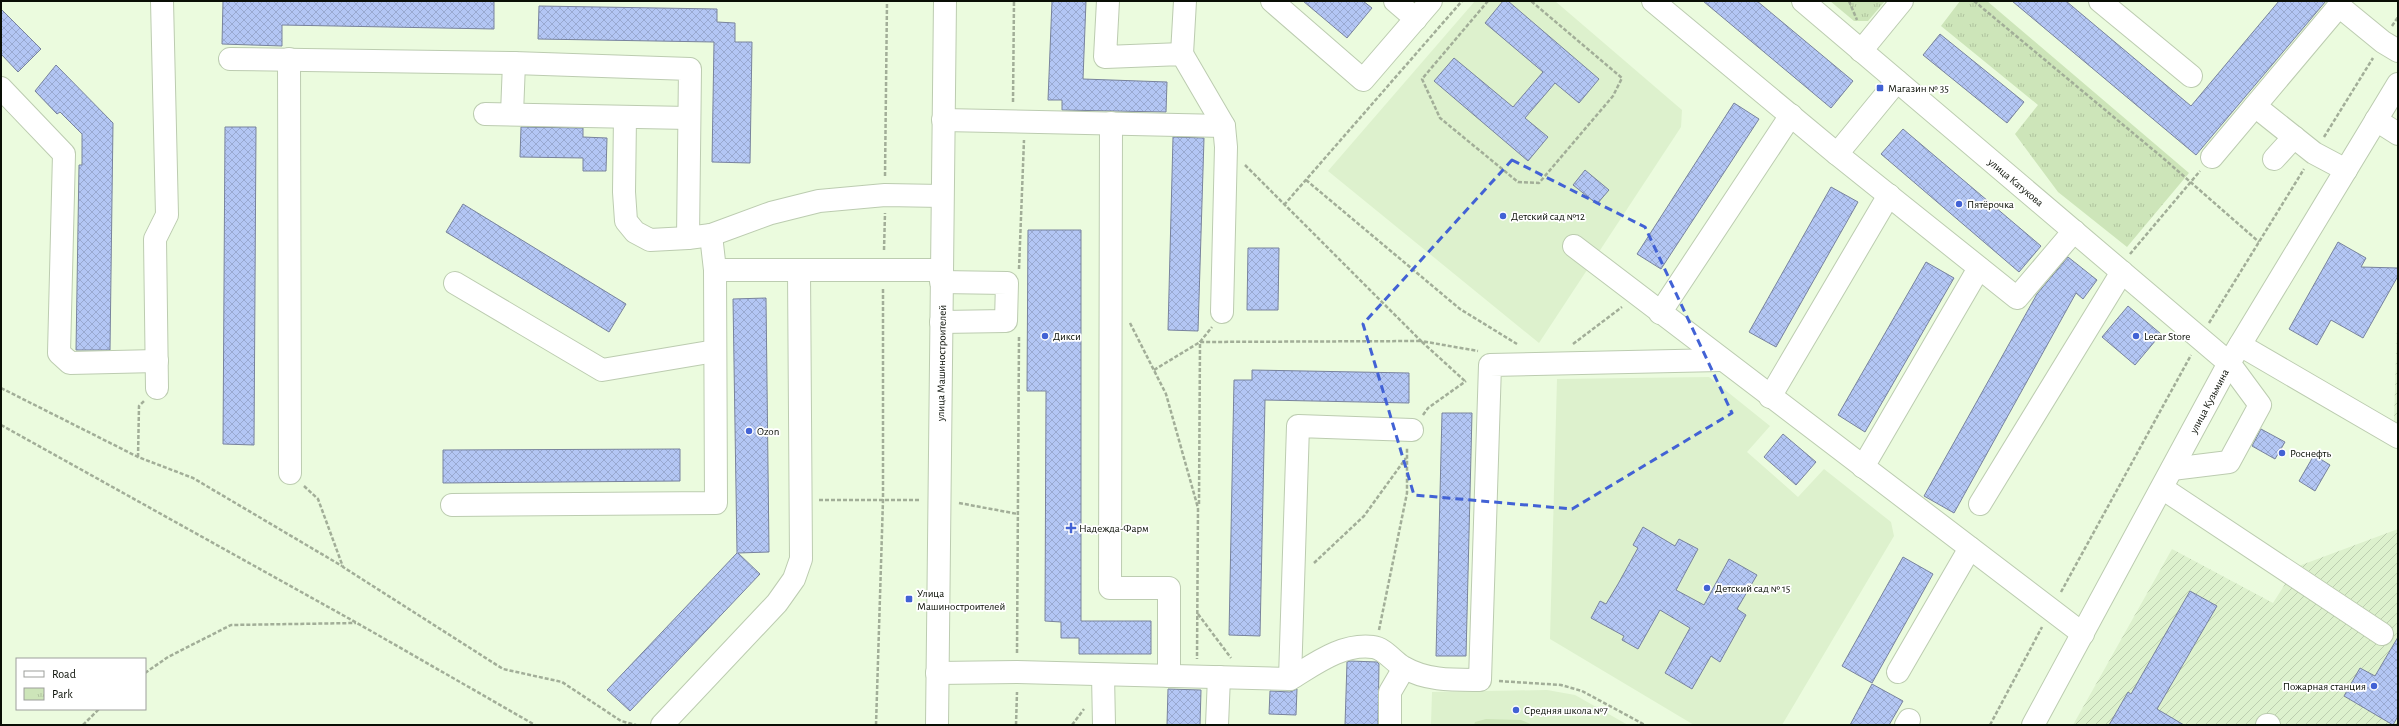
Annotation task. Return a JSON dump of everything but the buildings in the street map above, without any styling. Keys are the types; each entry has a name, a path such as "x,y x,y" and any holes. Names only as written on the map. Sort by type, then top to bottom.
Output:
{"main road":[{"path":"157,388 155,240 167,215 162,1"},
{"name":"улица Машиностроителей","path":"936,725 945,1"},
{"path":"1108,1 1105,57 1182,54"},
{"path":"1185,1 1182,54 1225,136 1222,312"},
{"path":"1272,1 1363,80 1431,1"},
{"path":"1395,1 1416,18"},
{"path":"1653,1 1837,154 2016,298 2074,231"},
{"name":"улица Катукова","path":"1803,1 2200,338 2235,354"},
{"path":"1861,51 1902,1"},
{"path":"2100,1 2191,76"},
{"path":"2212,157 2339,6 2390,46"},
{"path":"230,58 514,63 690,69 688,238"},
{"path":"289,59 290,473"},
{"path":"512,114 514,63"},
{"path":"1837,154 1897,81"},
{"name":"улица Кузьмина","path":"2033,725 2235,354 2398,84"},
{"path":"1,88 64,154 59,353 70,363 157,361"},
{"path":"2255,106 2314,153 2346,170"},
{"path":"485,114 689,118"},
{"path":"1660,313 1791,115"},
{"path":"625,117 624,192 626,221 634,232 650,240 711,236 771,213 819,201 885,195 942,196"},
{"path":"943,120 1111,124 1225,136"},
{"path":"2376,120 2398,134"},
{"path":"1111,124 1110,588 1170,588 1169,676"},
{"path":"2274,158 2294,137"},
{"path":"1770,397 1889,195"},
{"path":"452,505 716,503 715,270 711,236"},
{"path":"1574,246 1637,296 2083,634"},
{"path":"1863,467 1979,268"},
{"path":"715,270 883,271 1007,283 1006,321 941,322"},
{"path":"1980,504 2121,270"},
{"path":"662,725 777,603 794,579 801,559 799,271"},
{"path":"455,283 602,370 715,351"},
{"path":"2235,354 2398,437"},
{"path":"2172,468 2228,462 2260,405 2235,354"},
{"path":"937,673 1017,672 1290,679 1326,657 1349,648 1375,647 1404,668 1435,680 1480,680 1485,358 1721,360"},
{"path":"1290,679 1298,426 1412,430"},
{"path":"2162,488 2382,634"},
{"path":"1898,672 1970,548"},
{"path":"1390,725 1390,692 1404,668"},
{"path":"1103,675 1104,725"},
{"path":"1217,725 1219,678"}],"path":[{"path":"876,725 883,500 883,271 887,1"},
{"path":"1014,1 1014,121 1024,136 1019,276"},
{"path":"1284,205 1462,1"},
{"path":"1488,1 1422,80 1440,118 1518,182 1539,182 1613,96 1622,78 1531,1"},
{"path":"1849,1 1858,24"},
{"path":"1974,1 2190,182 2259,242"},
{"path":"1990,725 2051,610 2200,338 2314,153 2390,46 2398,17"},
{"path":"1225,136 1284,205 1421,341 1466,382"},
{"path":"2121,270 2190,182 2212,157"},
{"path":"1306,180 1460,309 1521,347"},
{"path":"1571,346 1637,296"},
{"path":"1110,297 1128,317 1166,394 1198,508"},
{"path":"1154,370 1200,342 1222,312"},
{"path":"1016,725 1019,332"},
{"path":"1200,342 1421,341 1485,358 1466,382 1428,408 1412,430 1407,457 1407,494 1375,647"},
{"path":"1197,677 1200,342"},
{"path":"1,388 7,389 138,457 193,478 343,566 503,669 562,682 621,721 636,725"},
{"path":"138,457 139,406 157,388"},
{"path":"1,425 357,623 536,725"},
{"path":"1293,582 1364,516 1407,457"},
{"path":"290,473 318,499 343,566"},
{"path":"800,500 939,499 1018,514"},
{"path":"1198,614 1246,678"},
{"path":"146,672 168,657 231,625 357,623"},
{"path":"1480,680 1541,683 1568,687 1582,691 1645,725"},
{"path":"83,725 98,710"}],"highlighted area":[{"path":"1512,160 1645,227 1732,413 1572,509 1414,495 1363,324"}],"shaded area":[{"name":"Детский сад №12","path":"1475,1 1555,1 1682,110 1681,127 1539,343 1328,171"},
{"path":"2398,286 2398,426 2394,424"},
{"name":"Детский сад № 15","path":"1709,377 1770,426 1747,452 1798,497 1824,469 1891,522 1894,536 1782,725 1694,725 1550,639 1557,379"},
{"path":"2398,529 2398,725 2073,725 2172,549 2273,603 2296,567"},
{"name":"Средняя школа №7","path":"1547,690 1575,695 1628,725 1431,725 1432,692"}],"green space":[{"path":"1830,1 1885,1 1868,21 1854,21"},
{"path":"1960,1 1987,1 2189,173 2127,247 2058,192 2015,134 2038,105 1941,26"},
{"path":"1486,719 1521,720 1533,725 1474,725 1475,722"}],"place":[{"name":"Магазин № 35","path":"1880,88"},
{"name":"Пятёрочка","path":"1959,204"},
{"name":"Детский сад №12","path":"1503,216"},
{"name":"Дикси","path":"1045,336"},
{"name":"Lecar Store","path":"2136,336"},
{"name":"Ozon","path":"749,431"},
{"name":"Роснефть","path":"2282,453"},
{"name":"Надежда-Фарм","path":"1071,528"},
{"name":"Детский сад № 15","path":"1707,588"},
{"name":"Улица Машиностроителей","path":"909,599"},
{"name":"Пожарная станция","path":"2374,686"},
{"name":"Средняя школа №7","path":"1516,710"}]}
